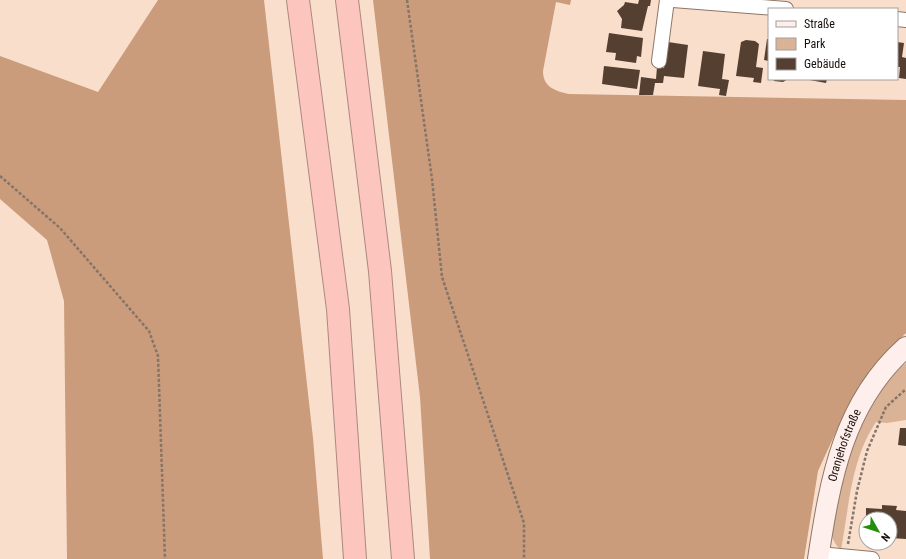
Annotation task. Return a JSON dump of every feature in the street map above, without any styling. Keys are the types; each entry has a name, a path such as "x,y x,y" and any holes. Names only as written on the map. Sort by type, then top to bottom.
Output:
{"highway":[{"path":"298,0 338,309 354,559"},
{"path":"347,0 380,271 403,559"}],"street":[{"path":"659,61 668,0"},
{"path":"673,0 780,6"},
{"name":"Oranjehofstraße","path":"818,556 830,483 846,434 871,386 891,360 906,347"},
{"path":"818,556 872,559"}],"path":[{"path":"407,0 432,179 442,277 524,523 524,559"},
{"path":"0,176 60,228 149,331 158,356 165,559"},
{"path":"846,557 857,491 867,451 886,408 906,389"}],"green space":[{"path":"906,363 906,420 887,423 876,422 868,436 856,467 841,550 834,541 832,529 848,456 874,399 886,382"}],"shaded area":[{"path":"158,0 264,0 313,438 323,559 67,559 64,301 47,240 0,199 0,56 98,92"},
{"path":"373,0 571,0 570,5 556,2 543,71 545,81 548,85 555,90 569,94 906,100 906,333 883,355 847,408 818,471 804,559 430,559 420,397"}],"building":[{"path":"639,0 651,0 650,6 648,6 642,31 621,28 622,19 617,11 624,5 625,2 638,4"},
{"path":"609,33 643,38 641,57 637,56 636,63 615,60 616,53 606,52"},
{"path":"767,39 768,39 768,61 764,60"},
{"path":"746,40 755,41 759,44 756,67 763,68 761,83 753,82 754,78 736,76 741,42"},
{"path":"668,42 688,45 684,78 664,76 663,83 655,83 653,95 639,95 641,77 656,79 657,67 664,68"},
{"path":"898,42 904,43 902,57 906,58 906,79 899,78 900,67 898,67"},
{"path":"703,51 725,54 722,79 729,80 726,96 719,95 720,89 698,86"},
{"path":"604,66 640,70 637,89 602,84"},
{"path":"774,80 786,80 783,82"},
{"path":"810,80 827,80 826,83"},
{"path":"900,428 906,428 906,446 898,445"},
{"path":"882,505 897,506 896,510 906,511 906,539 898,538 898,511 866,511 866,508 882,509"}]}
